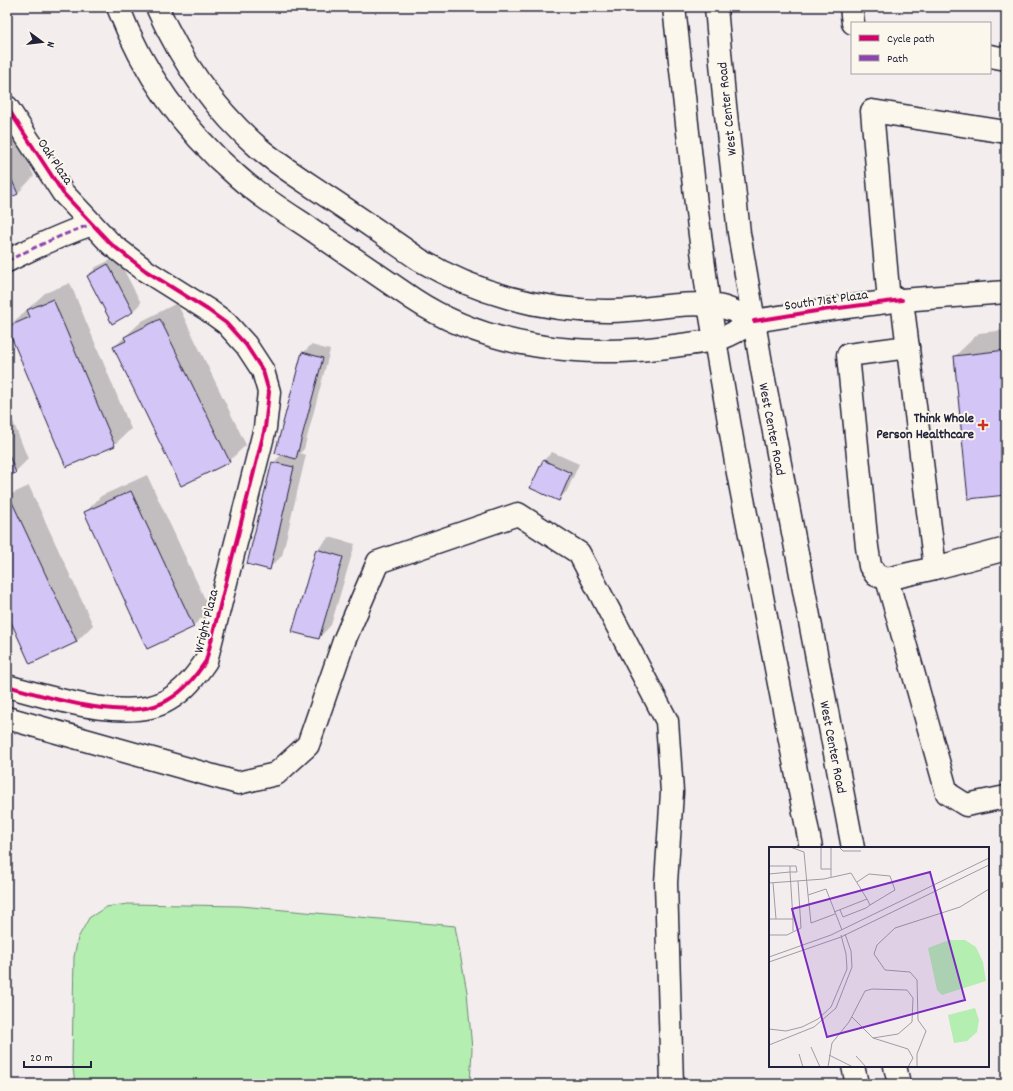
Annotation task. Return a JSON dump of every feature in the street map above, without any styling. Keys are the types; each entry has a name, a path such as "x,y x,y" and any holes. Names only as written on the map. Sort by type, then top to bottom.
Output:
{"main road":[{"path":"118,7 138,52 165,97 188,127 222,162 254,190 413,299 438,314 465,326 523,343 564,349 608,352 630,351 716,340 736,332 754,321 734,310 709,305 680,305 607,312 568,309 531,303 498,295 475,288 438,271 285,168 252,141 216,104 199,82 170,35 157,7"},
{"path":"674,7 709,305 740,484 811,847"},
{"name":"West Center Road","path":"716,7 739,233 762,369 853,847"},
{"path":"851,7 853,22"},
{"path":"991,56 1006,59"},
{"name":"Oak Plaza","path":"7,107 63,192 111,244 146,271 226,323 246,345 263,371"},
{"path":"935,568 908,347 895,300 872,111 1006,132"},
{"path":"7,261 49,240 92,224"},
{"name":"South 71st Plaza","path":"754,321 895,300 1006,292"},
{"path":"908,347 848,355 870,566 876,575 887,579 1006,549"},
{"name":"Wright Plaza","path":"7,686 47,697 113,710 134,710 158,705 168,700 188,685 206,661 266,428 269,392 263,371"},
{"path":"7,718 238,783 276,774 308,745 344,641 378,562 518,514 579,553 667,721 672,792 666,882 672,1084"},
{"path":"887,579 947,793 966,805 1006,797"},
{"path":"854,1067 857,1084"},
{"path":"896,1067 899,1084"}],"green space":[{"path":"128,904 241,906 455,926 467,992 472,1049 470,1084 75,1084 72,1061 74,957 78,938 89,918 106,907"}],"building":[{"path":"7,169 18,194 7,199"},
{"path":"108,264 133,312 112,324 87,276"},
{"path":"53,299 115,446 66,467 7,327 30,317 27,310"},
{"path":"160,319 230,462 181,486 113,347 126,341 124,337"},
{"name":"Think Whole Person Healthcare","path":"1006,350 1006,495 968,499 954,356"},
{"path":"302,352 323,358 296,459 275,453"},
{"path":"7,450 16,473 7,476"},
{"path":"543,460 571,473 559,501 530,488"},
{"path":"272,462 294,467 270,570 247,564"},
{"path":"131,491 194,627 147,649 84,512"},
{"path":"12,502 77,642 30,664 7,613 7,505"},
{"path":"316,549 343,557 319,639 292,632"}],"marked path":[{"path":"7,261 49,241 92,224"}],"cycle path":[{"path":"7,107 63,193 111,244 146,271 226,323 246,345 263,371 269,392 265,428 206,661 189,683 180,692 168,700 152,707 133,709 111,709 66,702 7,686"},
{"path":"754,321 902,300"}],"place":[{"name":"Think Whole Person Healthcare","path":"983,425"}]}
